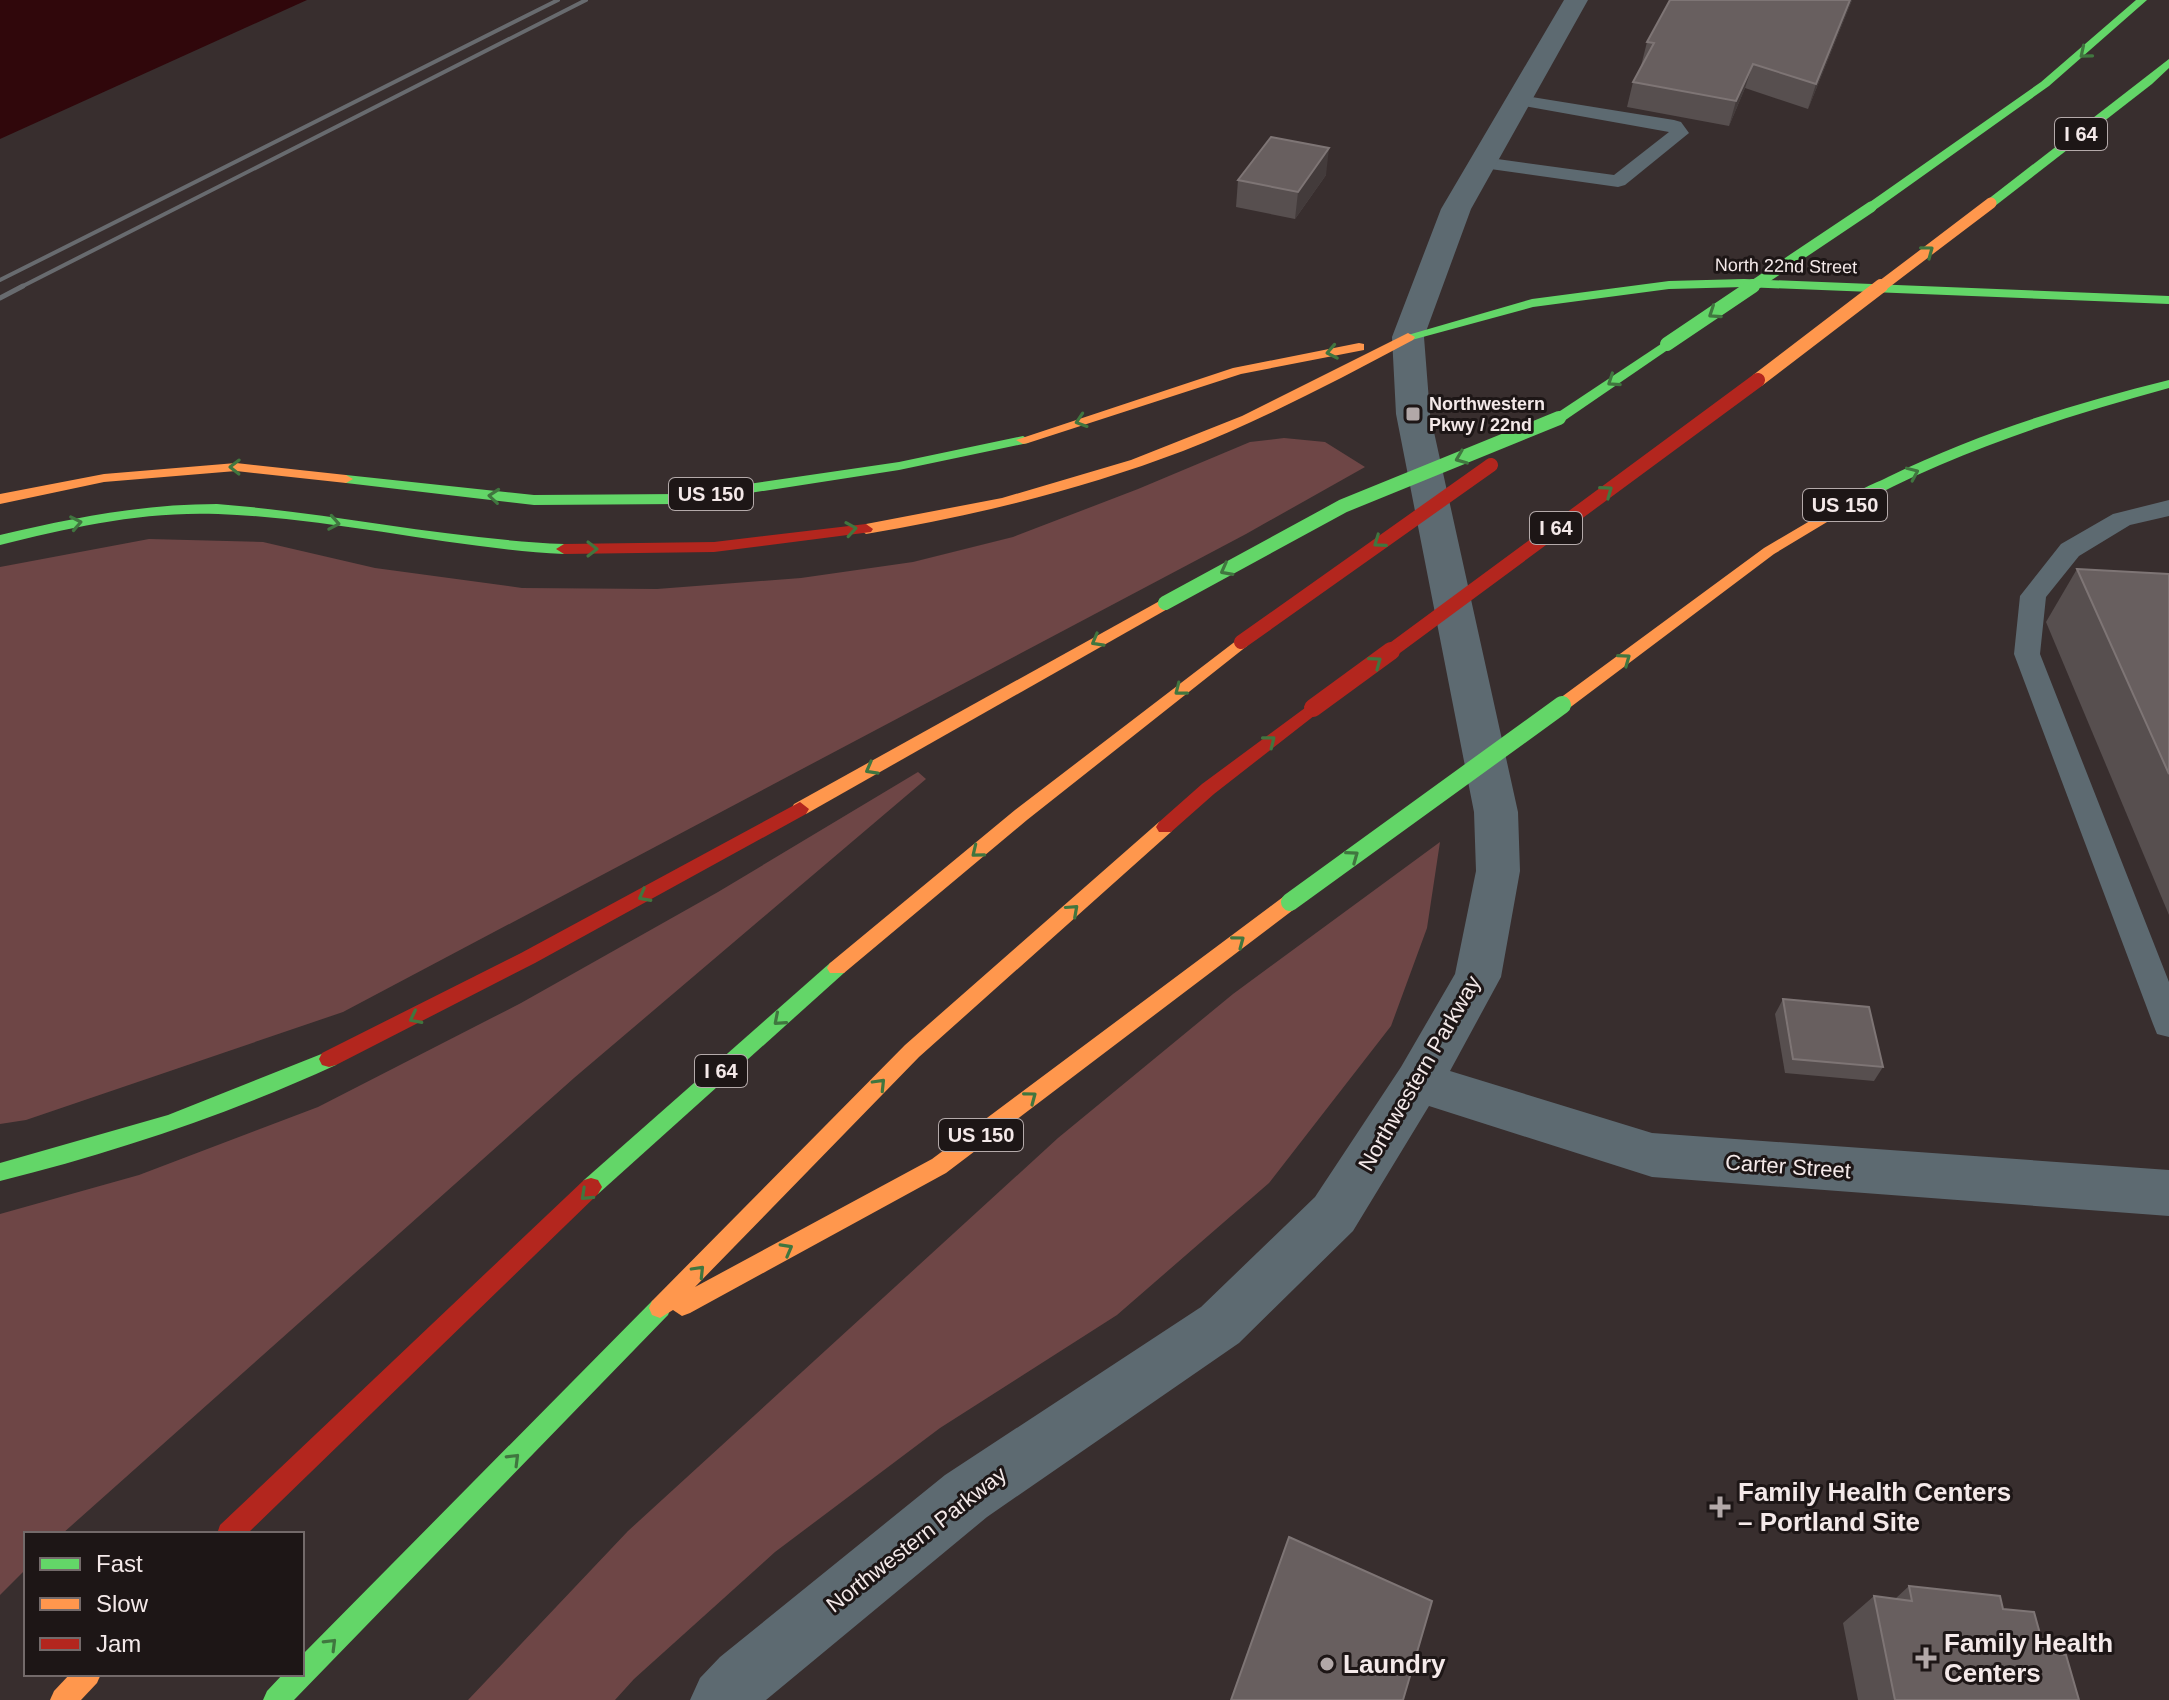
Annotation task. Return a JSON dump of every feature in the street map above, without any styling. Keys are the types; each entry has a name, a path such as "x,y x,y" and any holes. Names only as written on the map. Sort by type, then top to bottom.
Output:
{"main road":[{"name":"I 64","path":"231,1532 372,1395 698,1091 947,876 1241,642 1559,418 1991,125 2059,73 2142,0"},
{"name":"I 64","path":"304,1672 912,1051 1208,789 1799,349 2148,82 2169,62"},
{"name":"North 22nd Street","path":"1408,337 1532,303 1669,285 1744,283 2169,300"},
{"name":"US 150","path":"0,499 104,478 236,467 534,500 639,502 679,499 899,466 1032,438 1238,371 1408,337"},
{"path":"0,540 132,513 195,509 258,511 439,538 557,549 708,545 824,534 971,508 1074,482 1146,459 1255,416 1408,337"},
{"name":"US 150","path":"645,1327 939,1166 1290,902 1769,551 1856,499 1994,436 2064,412 2169,384"},
{"path":"0,1172 122,1142 278,1082 392,1030 691,870 1343,506 1559,418"},
{"path":"63,1700 86,1676"},
{"name":"I 64","path":"276,1700 300,1676"}],"street":[{"name":"Northwestern Parkway","path":"722,1700 742,1679 966,1496 1220,1325 1334,1214 1418,1082 1478,977 1498,871 1496,812 1413,414 1408,337 1456,209 1576,0"},
{"name":"Carter Street","path":"1418,1082 1652,1155 2169,1193"}],"lane":[{"path":"1483,163 1618,181 1680,133 1674,126 1519,100"},
{"path":"2169,508 2122,519 2070,550 2033,596 2027,654 2169,1024"}],"shaded area":[{"path":"0,0 307,0 0,139"},
{"path":"1284,438 1325,442 1365,467 1246,534 343,1012 26,1120 0,1124 0,567 149,539 263,542 375,568 522,588 657,589 801,578 913,562 1013,537 1250,442"},
{"path":"918,772 926,779 574,1078 64,1532 24,1532 24,1571 0,1595 0,1214 139,1175 318,1107 521,1003 718,892"},
{"path":"1440,842 1427,928 1391,1026 1269,1183 1117,1315 940,1428 775,1552 634,1679 615,1700 468,1700 628,1531 1058,1138 1233,994"}],"building":[{"path":"1670,0 1850,0 1816,84 1753,64 1736,101 1633,82 1654,43 1647,42"},
{"path":"1271,137 1329,148 1298,192 1238,180"},
{"path":"2077,569 2169,574 2169,774"},
{"path":"1783,999 1869,1007 1883,1067 1793,1059"},
{"name":"Laundry","path":"1289,1537 1432,1601 1403,1700 1231,1700"},
{"path":"1909,1586 2000,1596 2003,1609 2034,1612 2045,1652 2066,1655 2079,1700 1895,1700 1874,1596 1912,1601"}],"railway":[{"path":"0,280 558,0"},
{"path":"19,288 586,0"},
{"path":"0,298 23,286"}],"traffic: fast":[{"path":"1871,207 2045,84 2142,0"},
{"path":"1991,203 2148,82 2169,62"},
{"path":"1667,344 1871,207"},
{"path":"1408,337 1532,303 1669,285 1744,283 2169,300"},
{"path":"1559,418 1667,344"},
{"path":"1837,510 1916,469 1998,435 2169,384"},
{"path":"1165,603 1343,506 1559,418"},
{"path":"346,479 534,500 679,499 899,466 1023,440"},
{"path":"0,540 108,517 162,510 217,509 304,517 477,543 564,549"},
{"path":"1290,902 1562,705"},
{"path":"591,1187 837,968"},
{"path":"0,1172 168,1124 249,1094 329,1059"},
{"path":"304,1671 660,1308"},
{"path":"276,1700 300,1676"}],"traffic: slow":[{"path":"1758,380 1991,203"},
{"path":"866,529 957,513 1048,491 1137,463 1270,408 1408,337"},
{"path":"1023,440 1238,371 1359,347"},
{"path":"0,499 104,478 236,467 346,479"},
{"path":"1562,705 1769,551 1837,510"},
{"path":"800,809 1165,603"},
{"path":"837,968 1021,815 1241,642"},
{"path":"660,1308 912,1051 1165,827"},
{"path":"682,1306 939,1166 1290,902"},
{"path":"63,1700 86,1676"}],"traffic: jam":[{"path":"1313,708 1758,380"},
{"path":"1241,642 1491,465"},
{"path":"564,549 714,547 866,529"},
{"path":"1165,827 1208,789 1313,708"},
{"path":"329,1059 528,958 800,809"},
{"path":"231,1532 591,1187"}],"place":[{"name":"Northwestern Pkwy / 22nd","path":"1413,414"},
{"name":"Family Health Centers – Portland Site","path":"1720,1507"},
{"name":"Family Health Centers","path":"1926,1658"},
{"name":"Laundry","path":"1327,1664"}]}
